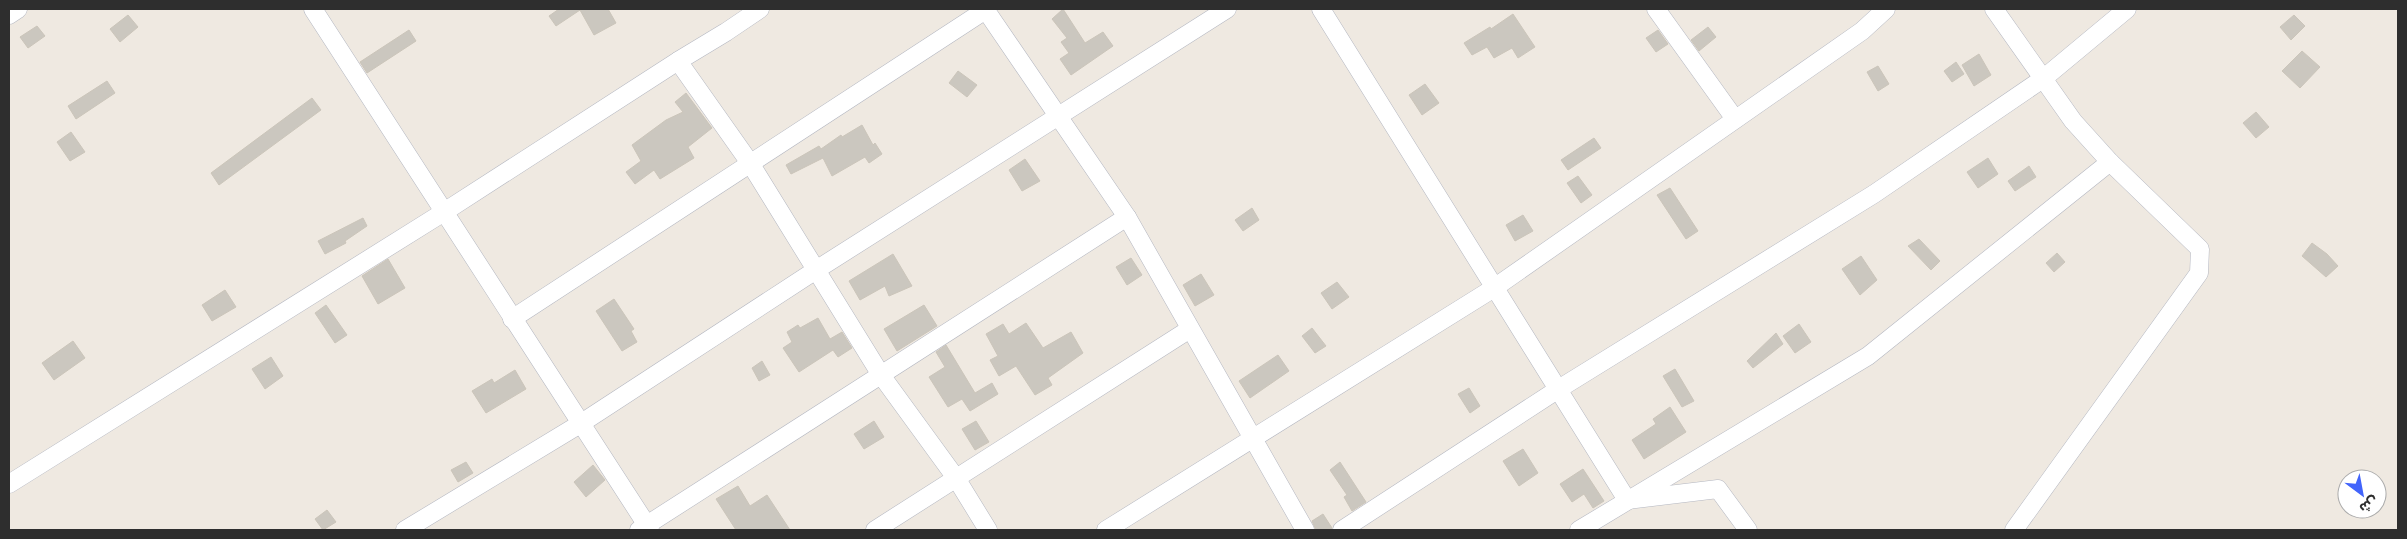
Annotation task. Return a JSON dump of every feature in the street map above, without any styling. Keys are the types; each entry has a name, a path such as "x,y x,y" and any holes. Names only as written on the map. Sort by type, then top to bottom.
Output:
{"street":[{"path":"9,15 18,9"},
{"path":"313,9 580,424 645,529 1127,217"},
{"path":"9,484 444,212 760,9"},
{"path":"512,319 986,9 1057,117 1127,217 1306,530"},
{"path":"405,530 580,424 816,270 1227,9"},
{"path":"1320,9 1557,390 1628,500"},
{"path":"1656,9 1735,120"},
{"path":"1106,530 1494,288 1862,31 1886,9"},
{"path":"1994,9 2073,120 2110,162 2200,249 2199,272 2014,530"},
{"path":"1342,530 1557,390 1874,194 2044,78 2127,9"},
{"path":"678,61 750,164 881,375 956,478 988,530"},
{"path":"1579,530 1868,356 2110,162"},
{"path":"875,530 1190,329"},
{"path":"1628,500 1718,489 1748,530"}],"building":[{"path":"559,9 608,9 616,23 594,35 580,10 556,26 549,16"},
{"path":"1063,9 1085,43 1103,32 1113,46 1071,75 1060,59 1069,53 1061,42 1067,38 1052,19"},
{"path":"1513,14 1535,47 1518,58 1512,48 1494,58 1487,47 1472,55 1464,43 1490,27 1491,29"},
{"path":"128,15 138,27 120,42 110,29"},
{"path":"2294,15 2305,26 2291,40 2280,27"},
{"path":"37,26 45,36 28,48 20,37"},
{"path":"1708,27 1716,37 1699,51 1691,40"},
{"path":"409,30 416,41 367,73 360,62"},
{"path":"1658,30 1668,44 1656,52 1646,38"},
{"path":"2302,51 2320,67 2300,88 2282,71"},
{"path":"1979,54 1991,75 1974,86 1962,65"},
{"path":"1956,62 1964,74 1952,82 1944,71"},
{"path":"1878,66 1889,84 1878,91 1867,72"},
{"path":"958,71 977,85 967,97 949,83"},
{"path":"107,81 115,93 76,119 68,106"},
{"path":"1425,84 1439,103 1422,115 1409,95"},
{"path":"686,93 712,128 688,147 694,158 660,179 654,170 635,184 626,172 641,161 632,145 666,120 683,112 675,102"},
{"path":"312,98 321,110 219,185 211,173"},
{"path":"2256,112 2269,127 2256,138 2243,123"},
{"path":"862,125 873,145 875,143 882,154 869,163 865,157 832,176 823,158 791,174 786,165 819,146 821,149 841,135 842,137"},
{"path":"71,132 85,152 70,161 57,142"},
{"path":"1594,138 1601,148 1568,170 1561,160"},
{"path":"1988,158 1998,174 1978,188 1967,172"},
{"path":"1025,159 1040,181 1022,191 1009,170"},
{"path":"2029,166 2036,177 2015,191 2008,181"},
{"path":"1578,176 1592,195 1581,203 1567,183"},
{"path":"1670,188 1698,231 1686,239 1657,195"},
{"path":"1252,208 1259,220 1243,231 1235,220"},
{"path":"1523,215 1533,231 1515,241 1506,225"},
{"path":"363,218 367,226 345,241 346,243 325,254 318,241"},
{"path":"1919,239 1940,261 1931,270 1908,246"},
{"path":"2312,243 2327,254 2338,266 2326,277 2302,256"},
{"path":"2057,253 2065,262 2054,272 2046,263"},
{"path":"893,254 912,286 889,296 885,286 860,300 849,281"},
{"path":"1861,256 1877,280 1860,295 1842,269"},
{"path":"1131,258 1142,275 1127,285 1116,267"},
{"path":"388,259 405,288 378,304 362,276"},
{"path":"1201,274 1214,295 1195,306 1183,285"},
{"path":"1337,282 1349,297 1332,309 1321,293"},
{"path":"225,290 236,307 212,321 202,305"},
{"path":"614,299 634,329 631,331 637,342 622,351 596,311"},
{"path":"326,305 347,335 335,343 315,313"},
{"path":"924,305 937,326 897,351 884,329"},
{"path":"818,318 830,339 842,332 852,348 838,357 833,350 799,372 783,348 792,342 787,332 798,325 800,328"},
{"path":"1026,323 1043,348 1071,332 1083,353 1048,378 1052,385 1035,395 1016,366 999,376 990,360 998,356 986,334 1003,324 1009,334"},
{"path":"1799,324 1811,342 1795,353 1783,336"},
{"path":"1312,328 1326,346 1315,353 1302,336"},
{"path":"1776,333 1783,344 1753,368 1747,361"},
{"path":"73,341 85,358 54,380 42,363"},
{"path":"946,345 975,393 992,383 998,394 970,411 962,399 948,407 929,377 945,367 936,352"},
{"path":"1278,355 1289,371 1250,398 1239,381"},
{"path":"271,357 283,376 265,389 252,369"},
{"path":"762,361 770,375 759,381 752,368"},
{"path":"1675,369 1694,401 1682,407 1663,376"},
{"path":"515,370 526,389 486,413 472,391 492,379 494,383"},
{"path":"1469,388 1480,406 1470,413 1458,394"},
{"path":"1670,407 1686,432 1644,459 1632,440 1656,424 1653,419"},
{"path":"874,421 884,437 864,449 854,434"},
{"path":"976,421 989,442 975,450 962,429"},
{"path":"1523,449 1538,473 1519,486 1503,461"},
{"path":"466,462 473,473 458,482 451,470"},
{"path":"1340,462 1366,502 1352,511 1344,497 1347,495 1330,470"},
{"path":"593,465 605,480 586,497 574,482"},
{"path":"1583,469 1604,501 1593,508 1584,494 1572,502 1560,484"},
{"path":"738,486 750,506 767,495 790,530 736,530 716,499"},
{"path":"327,510 336,522 323,530 315,519"},
{"path":"1323,514 1332,528 1331,530 1316,530 1312,521"}]}
